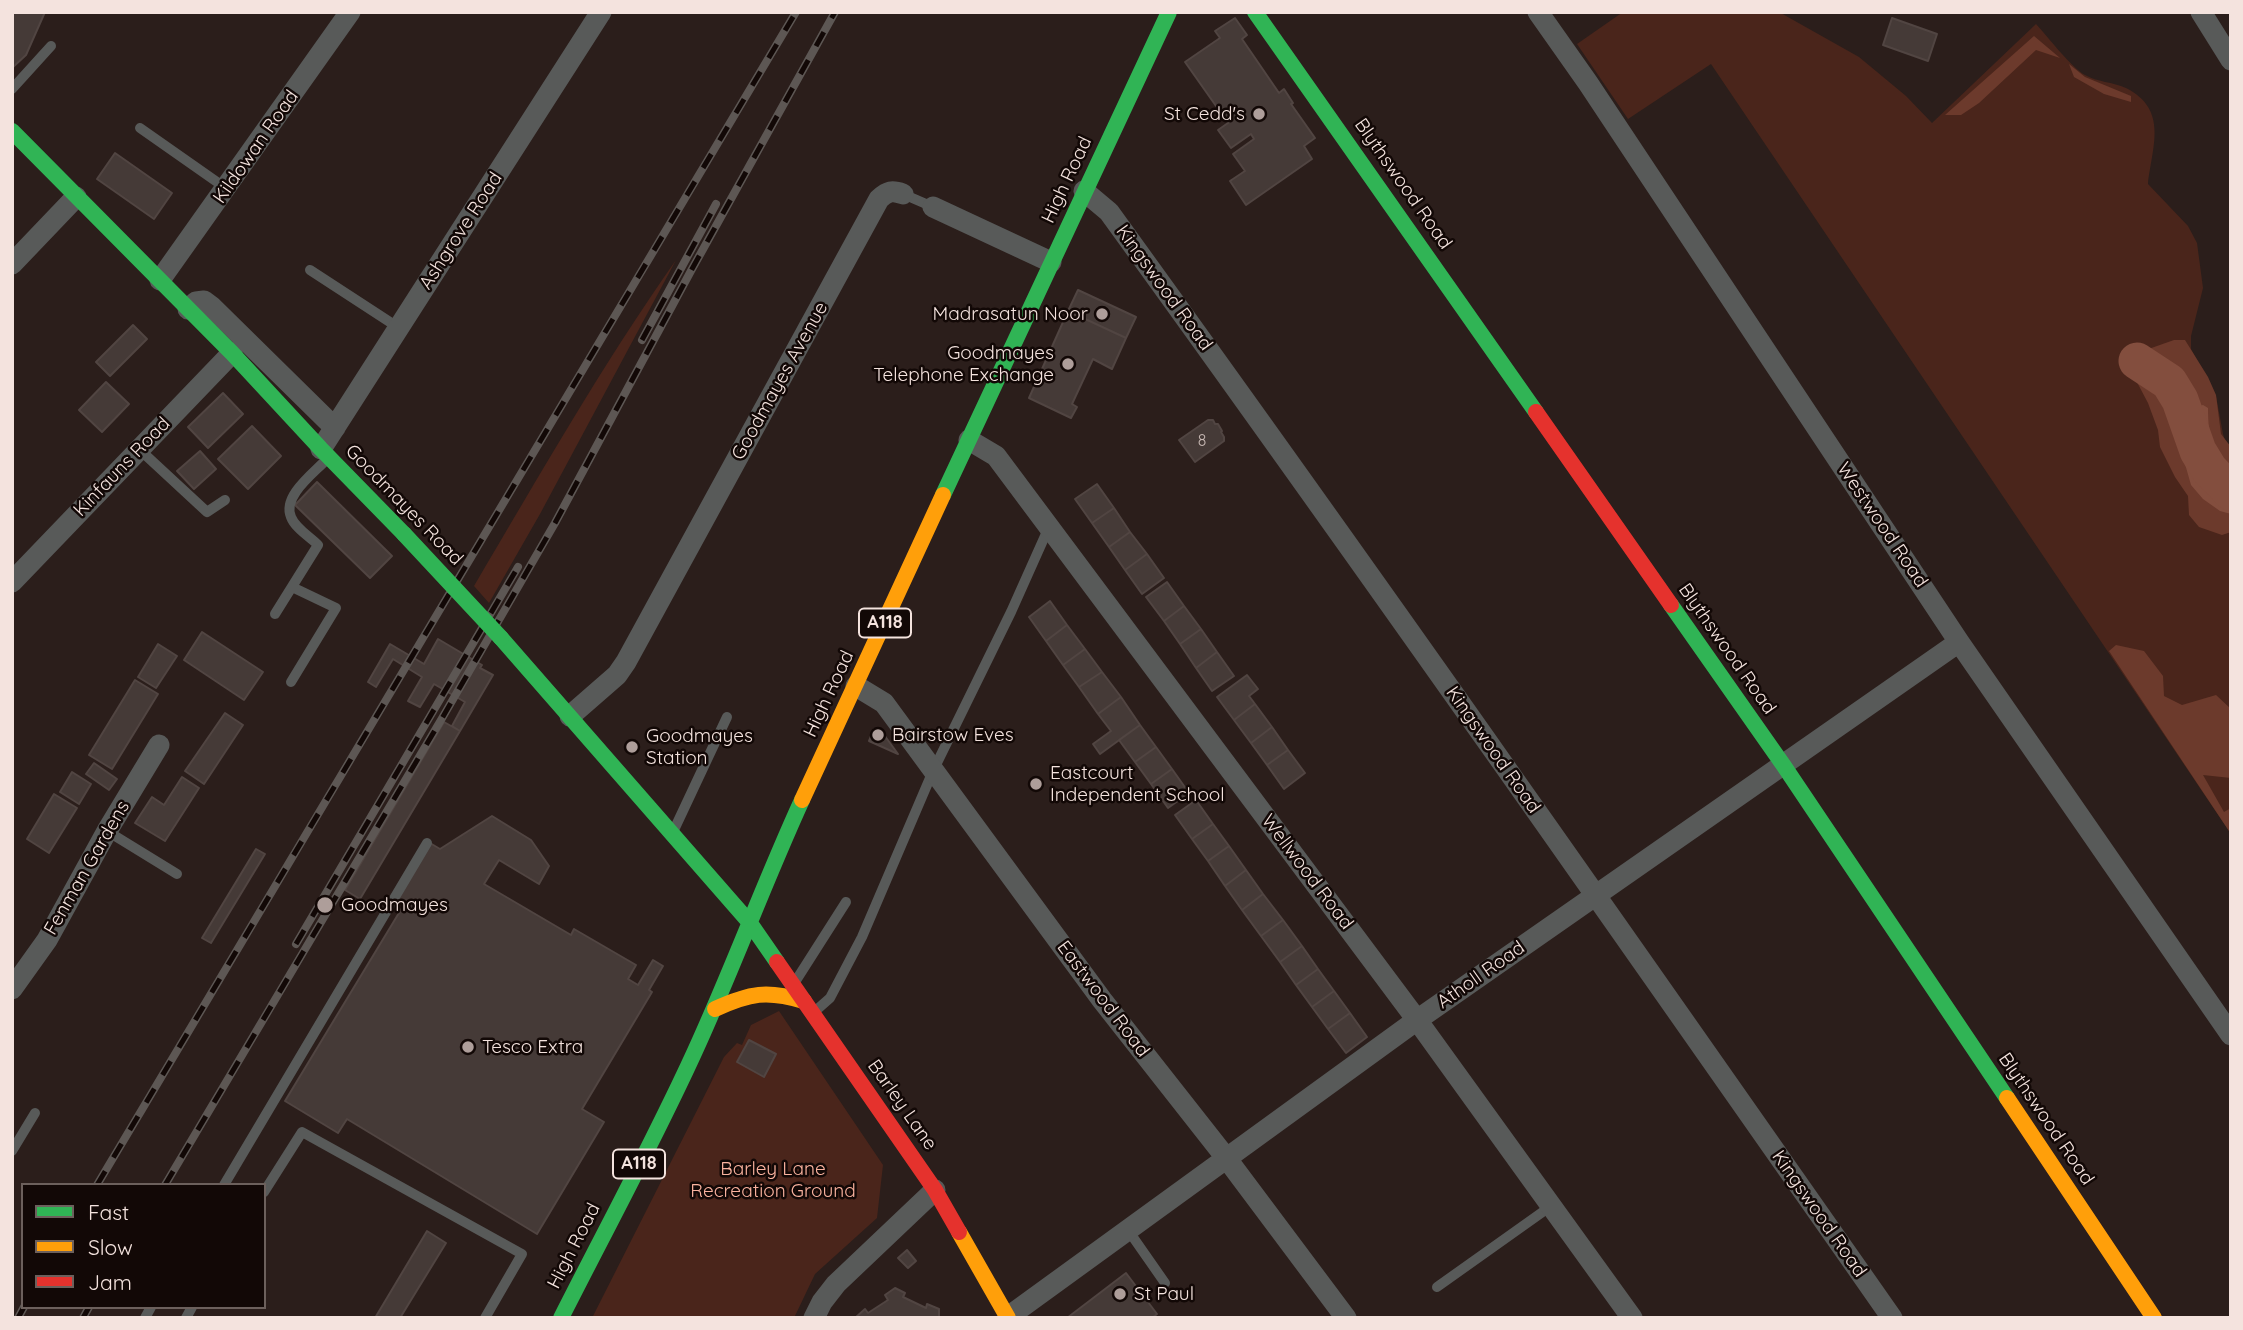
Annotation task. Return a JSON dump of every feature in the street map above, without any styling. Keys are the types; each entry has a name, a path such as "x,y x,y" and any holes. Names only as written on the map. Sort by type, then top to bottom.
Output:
{"main road":[{"name":"High Road","path":"561,1318 695,1054 778,853 1169,12"},
{"name":"Blythswood Road","path":"1255,12 1784,766 2154,1318"},
{"name":"Goodmayes Road","path":"12,131 232,352 501,638 750,923"},
{"name":"Barley Lane","path":"750,923 935,1190 1008,1317"},
{"path":"715,1009 744,995 761,992 778,992 809,1007"}],"street":[{"name":"Kildowan Road","path":"160,280 350,12"},
{"name":"Ashgrove Road","path":"325,453 335,428 601,12"},
{"name":"Westwood Road","path":"1538,12 1588,83 1959,642 2231,1035"},
{"path":"2201,12 2231,60"},
{"name":"Kingswood Road","path":"1084,191 1101,204 1117,223 1596,894 1892,1318"},
{"name":"Goodmayes Avenue","path":"570,716 617,675 626,662 879,199 887,192 903,194"},
{"path":"12,264 76,197"},
{"name":"Goodmayes Avenue","path":"933,207 1051,262"},
{"path":"188,309 196,302 204,302 212,307 335,428"},
{"name":"Kinfauns Road","path":"12,582 232,352"},
{"name":"Wellwood Road","path":"969,440 996,456 1417,1020 1632,1318"},
{"name":"Atholl Road","path":"1008,1317 1417,1020 1959,642"},
{"name":"Eastwood Road","path":"856,686 884,704 1102,1000 1227,1159 1346,1318"},
{"name":"Fenman Gardens","path":"12,989 47,940 107,831 159,745"},
{"path":"814,1318 836,1284 935,1190"}],"lane":[{"path":"12,89 51,46"},
{"path":"140,128 227,189"},
{"name":"Goodmayes Avenue","path":"903,194 933,207"},
{"path":"310,270 399,328"},
{"path":"139,449 206,512 225,500"},
{"path":"275,614 318,545 291,519 289,508 292,497 325,453"},
{"path":"809,1007 830,998 838,986 933,772 1049,527"},
{"path":"291,682 336,608 292,587"},
{"path":"673,833 727,717"},
{"path":"107,831 177,874"},
{"path":"225,1183 427,843"},
{"path":"794,985 846,902"},
{"path":"12,1151 35,1113"},
{"path":"266,1189 302,1132 522,1254 485,1318"},
{"path":"1437,1287 1551,1206"},
{"path":"1128,1230 1165,1283"}],"green space":[{"path":"1623,12 1779,12 1859,57 1906,96 1932,123 2036,24 2085,75 2126,88 2148,107 2155,130 2148,184 2188,226 2197,243 2203,288 2191,336 2191,349 2216,396 2223,434 2231,448 2231,834 1711,64 1628,119 1577,44"},
{"path":"676,260 540,514 489,603 474,586 597,380"},
{"name":"Barley Lane Recreation Ground","path":"779,1011 883,1165 877,1218 815,1274 794,1318 592,1318 724,1057 737,1043 742,1045 751,1025"}],"shaded area":[{"path":"2034,36 2060,58 2036,50 1979,103 1961,115 1945,115"},
{"path":"2069,64 2085,77 2131,96 2131,102 2104,94 2074,77"},
{"path":"2174,340 2185,340 2208,377 2216,395 2221,434 2231,447 2231,532 2222,535 2199,527 2189,515 2188,496 2160,447 2158,430 2148,403 2129,367 2128,361 2140,352"},
{"path":"2203,405 2208,408 2210,436 2215,452 2231,475 2231,514 2220,511 2203,499 2191,485 2176,432 2195,407"},
{"path":"2116,645 2144,651 2163,676 2164,696 2182,705 2216,695 2231,709 2231,778 2203,775 2224,812 2231,808 2231,834 2109,651"}],"building":[{"path":"12,12 45,12 26,55 12,68"},
{"name":"St Cedd's","path":"1235,18 1247,35 1242,39 1279,93 1284,89 1293,103 1291,104 1315,138 1304,146 1312,159 1246,205 1230,181 1245,171 1233,154 1254,139 1251,134 1231,148 1218,130 1228,123 1185,62 1220,38 1215,31"},
{"path":"1892,18 1937,34 1928,61 1883,45"},
{"path":"115,153 172,193 154,219 97,179"},
{"name":"Madrasatun Noor","path":"1078,290 1136,317 1126,338 1068,311"},
{"name":"Goodmayes Telephone Exchange","path":"1068,311 1126,338 1112,369 1093,359 1072,404 1077,407 1071,418 1029,398"},
{"path":"133,325 147,339 110,376 96,362"},
{"path":"106,382 129,404 102,432 79,410"},
{"path":"223,393 243,414 208,448 188,427"},
{"path":"1208,420 1218,424 1224,441 1195,462 1179,440"},
{"path":"252,426 281,456 248,489 218,459"},
{"path":"200,451 216,469 194,489 177,471"},
{"path":"317,482 392,556 370,578 295,505"},
{"path":"1097,484 1114,508 1092,523 1075,499"},
{"path":"1114,508 1130,532 1109,547 1092,523"},
{"path":"1130,532 1147,554 1125,570 1109,547"},
{"path":"1147,554 1164,578 1142,594 1125,570"},
{"path":"1167,582 1184,606 1164,621 1146,597"},
{"path":"1050,601 1067,625 1046,641 1029,617"},
{"path":"1184,606 1201,629 1180,644 1164,621"},
{"path":"1067,625 1085,649 1063,665 1046,641"},
{"path":"1201,629 1217,652 1196,668 1180,644"},
{"path":"202,632 263,672 244,700 184,660"},
{"path":"438,639 482,665 480,668 493,675 460,731 452,726 465,702 434,684 420,707 408,701 422,677 393,659 376,687 368,682 390,644 424,664"},
{"path":"158,644 177,656 156,688 138,677"},
{"path":"1085,649 1102,672 1079,687 1063,665"},
{"path":"1217,652 1234,676 1212,691 1196,668"},
{"path":"1102,672 1121,697 1098,714 1079,687"},
{"path":"1247,675 1258,689 1249,696 1255,704 1234,720 1217,697"},
{"path":"135,680 158,694 112,769 89,755"},
{"path":"1121,697 1140,725 1100,754 1093,744 1111,731 1098,714"},
{"path":"1255,704 1272,727 1251,743 1234,720"},
{"path":"225,713 243,725 204,784 185,771"},
{"path":"444,722 460,731 360,899 345,890"},
{"path":"1140,725 1156,747 1135,762 1119,740"},
{"path":"1272,727 1288,750 1267,765 1251,743"},
{"name":"Bairstow Eves","path":"879,728 898,754 869,741 874,729"},
{"path":"1156,747 1172,769 1151,784 1135,762"},
{"path":"1288,750 1305,773 1284,789 1267,765"},
{"path":"94,763 117,779 109,790 86,774"},
{"path":"1172,769 1189,793 1168,808 1151,784"},
{"path":"72,772 91,784 79,804 60,792"},
{"path":"182,777 199,788 165,841 135,823 152,797 164,805"},
{"path":"54,794 77,808 49,853 27,839"},
{"path":"1196,800 1213,824 1192,839 1175,815"},
{"name":"Tesco Extra","path":"492,816 531,840 549,866 539,884 499,860 484,884 571,935 574,929 636,965 628,979 638,985 653,960 663,966 649,990 652,992 582,1109 604,1122 537,1234 347,1119 338,1133 285,1101 405,903 397,898 430,843 440,849"},
{"path":"1213,824 1229,846 1208,861 1192,839"},
{"path":"1229,846 1246,870 1225,886 1208,861"},
{"path":"256,849 265,854 211,943 202,938"},
{"path":"1246,870 1263,894 1242,910 1225,886"},
{"path":"1263,894 1283,920 1261,936 1242,910"},
{"path":"1283,920 1302,946 1280,962 1261,936"},
{"path":"1302,946 1318,969 1296,985 1280,962"},
{"path":"1318,969 1334,991 1312,1007 1296,985"},
{"path":"1334,991 1350,1013 1328,1029 1312,1007"},
{"path":"1350,1013 1367,1037 1346,1053 1328,1029"},
{"path":"749,1040 776,1054 764,1077 737,1062"},
{"path":"427,1231 446,1243 400,1318 375,1318"},
{"path":"907,1250 916,1261 908,1268 898,1258"},
{"name":"St Paul","path":"1126,1273 1157,1314 1152,1318 1067,1318"},
{"path":"895,1288 905,1293 903,1297 926,1308 927,1304 939,1309 939,1318 855,1318 865,1309 868,1313 888,1300 885,1295"}],"waterway":[{"path":"2137,361 2169,382 2180,400 2198,451 2209,469 2231,492"}],"railway":[{"path":"98,1183 796,12"},
{"path":"166,1183 555,523 835,12"},
{"path":"642,340 716,204"},
{"path":"296,944 518,567"},
{"path":"18,1318 23,1309"},
{"path":"83,1318 88,1309"}],"traffic: fast":[{"path":"943,495 1169,12"},
{"path":"1255,12 1536,412"},
{"path":"12,131 232,353 404,534"},
{"path":"404,534 501,638"},
{"path":"1671,605 1784,766 2007,1098"},
{"path":"501,638 750,923 777,962"},
{"path":"561,1318 695,1051 802,800"}],"traffic: slow":[{"path":"802,800 943,495"},
{"path":"715,1009 738,999 769,994 804,1001"},
{"path":"2007,1098 2154,1318"},
{"path":"959,1232 1008,1318"}],"traffic: jam":[{"path":"1536,412 1671,605"},
{"path":"777,962 935,1190 959,1232"}],"place":[{"name":"St Cedd's","path":"1259,114"},
{"name":"Madrasatun Noor","path":"1102,314"},
{"name":"Goodmayes Telephone Exchange","path":"1068,364"},
{"name":"Bairstow Eves","path":"878,735"},
{"name":"Goodmayes Station","path":"632,747"},
{"name":"Eastcourt Independent School","path":"1036,784"},
{"name":"Goodmayes","path":"325,905"},
{"name":"Tesco Extra","path":"468,1047"},
{"name":"St Paul","path":"1120,1294"}]}
